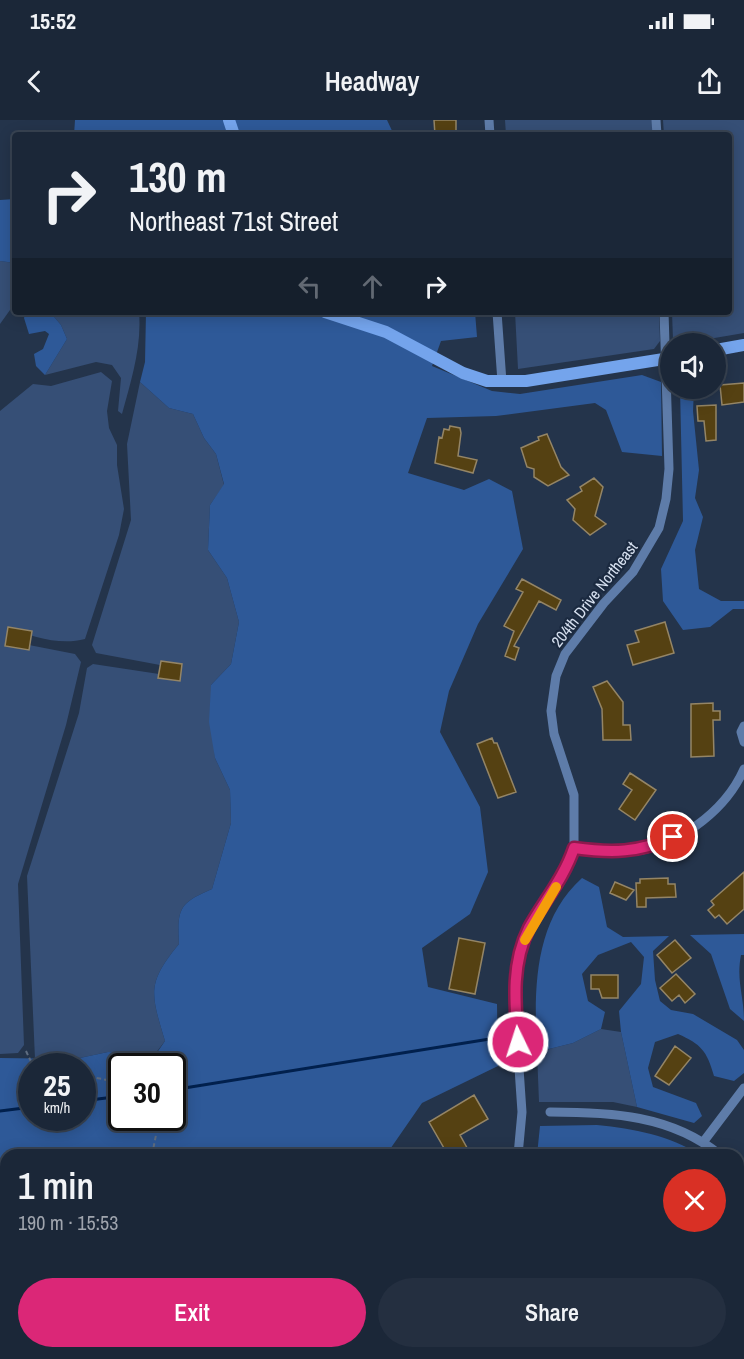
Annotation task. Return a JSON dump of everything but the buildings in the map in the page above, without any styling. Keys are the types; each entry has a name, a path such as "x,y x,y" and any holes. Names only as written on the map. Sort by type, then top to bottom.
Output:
{"street":[{"path":"334,315 402,339 463,373 487,381 502,382 660,359"},
{"path":"497,315 502,382"},
{"name":"204th Drive Northeast","path":"664,315 666,333"},
{"path":"726,348 744,345"},
{"name":"204th Drive Northeast","path":"519,1149 522,1112 514,995 519,956 529,929 568,868 574,848 574,795 554,734 551,711 556,676 565,654 604,603 633,572 659,528 666,499 669,469 668,399"},
{"path":"744,726 741,732 744,742"},
{"path":"574,848 628,852 656,845 681,834 716,809 731,794 744,769"},
{"path":"704,1141 744,1088"},
{"path":"550,1112 607,1113 634,1117 674,1127 704,1141 713,1149"}],"path":[{"path":"153,1149 157,1131"}],"shaded area":[{"path":"75,120 387,120 393,132 74,132"},
{"path":"505,120 652,120 653,132 506,132"},
{"path":"663,120 744,120 744,333 726,336 726,333 673,333 672,315 732,315 732,132 664,132"},
{"path":"12,199 12,263 0,261 0,200"},
{"path":"0,261 12,263 12,307 0,324"},
{"path":"25,315 53,315 61,325 67,339 45,375 36,366 34,354 43,349 49,334 45,331 29,334"},
{"path":"53,315 139,315 137,351 122,414 118,411 121,378 112,365 96,362 45,375 67,339 61,325"},
{"path":"146,315 475,315 477,337 441,341 432,366 492,391 520,394 642,375 660,382 662,456 622,452 606,410 595,403 496,416 427,418 408,473 464,490 489,479 512,491 523,549 478,624 449,691 440,732 480,807 488,872 470,914 422,948 428,987 497,1004 498,1066 422,1103 390,1149 0,1149 0,1058 18,1058 18,1131 96,1131 96,1055 108,1052 132,1053 108,1053 108,1131 186,1131 186,1053 157,1053 165,1041 154,990 161,969 179,944 182,909 193,899 212,889 231,823 230,790 215,758 209,722 211,685 231,664 239,622 227,578 208,550 210,505 224,484 216,454 204,438 193,414 169,408 140,382 145,362"},
{"path":"515,315 659,315 660,341 654,349 518,369"},
{"path":"101,372 112,381 107,411 109,428 117,445 117,465 124,509 119,535 85,639 56,641 8,628 5,645 29,645 75,654 81,662 66,725 18,884 24,1045 18,1053 0,1054 0,411 33,384 51,386"},
{"path":"140,382 169,408 193,414 204,438 216,454 224,485 210,505 208,550 227,578 239,622 231,664 211,685 215,758 230,790 231,823 212,889 187,903 182,909 179,944 156,980 155,1000 165,1041 156,1053 35,1053 27,876 79,713 87,668 93,664 159,674 158,678 179,681 182,664 161,661 160,665 96,653 92,645 131,520 127,444"},
{"path":"680,399 694,399 699,470 695,498 703,517 695,550 699,589 721,601 744,601 744,609 733,609 710,627 683,630 663,601 661,569 683,521"},
{"path":"582,878 599,887 607,927 623,937 669,936 653,951 655,980 660,1001 671,1010 693,1014 737,1040 744,1050 744,1073 734,1081 714,1076 709,1060 702,1049 678,1034 655,1042 648,1068 653,1087 696,1103 702,1116 694,1123 637,1107 621,1032 619,1011 641,984 644,957 631,942 598,955 582,974 588,1001 605,1012 601,1029 573,1043 537,1052 537,982 545,936 566,896"},
{"path":"744,934 744,955 741,955 739,973 744,1021 730,1009 711,954 690,935"},
{"path":"601,1029 621,1032 637,1107 613,1102 539,1102 537,1052 573,1043"},
{"path":"597,1125 625,1129 651,1134 691,1149 538,1149 540,1126"}],"waterway":[{"path":"186,1088 496,1038"},
{"path":"96,1099 108,1098"},
{"path":"0,1111 18,1109"}],"slow traffic":[{"path":"525,940 529,929 556,887"}],"route":[{"path":"518,1042 514,995 519,956 529,929 568,868 574,848 628,852 656,845 673,837"}]}
